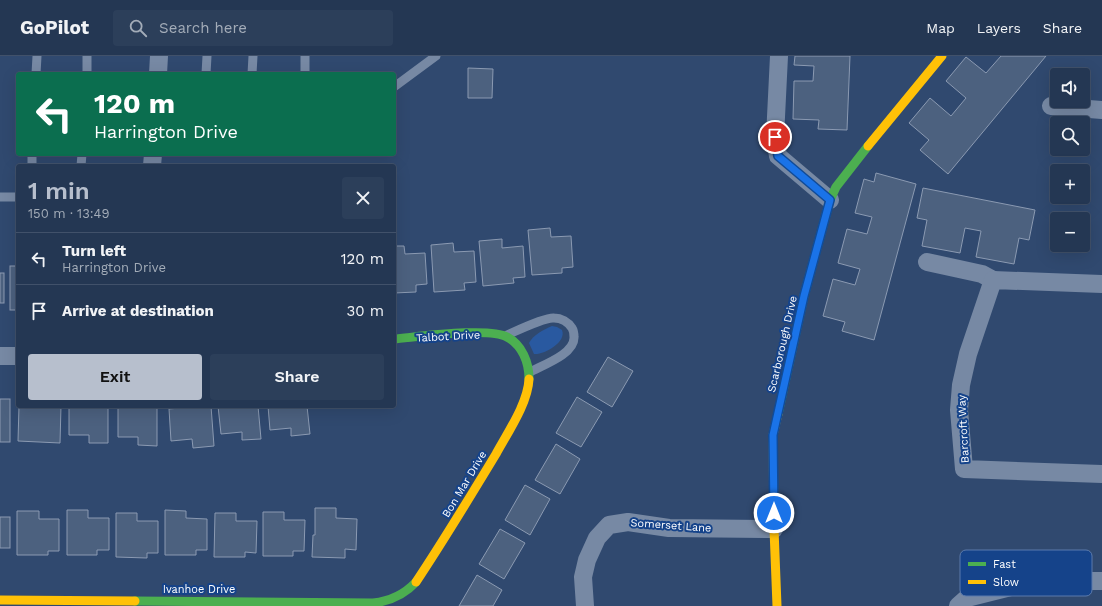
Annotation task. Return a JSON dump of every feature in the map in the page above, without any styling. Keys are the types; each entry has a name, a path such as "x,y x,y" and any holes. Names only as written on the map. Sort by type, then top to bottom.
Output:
{"street":[{"path":"158,72 159,56"},
{"path":"779,56 775,137 778,156 830,200"},
{"name":"Scarborough Drive","path":"777,606 773,435 804,296 830,200 836,187 848,171 942,56"},
{"path":"1076,108 1102,110"},
{"path":"927,262 982,274 993,280 1102,284"},
{"name":"Barcroft Way","path":"993,280 968,354 961,385 959,410 964,469 1102,474"},
{"name":"Talbot Drive","path":"396,339 479,333 505,336"},
{"path":"505,336 516,343 525,357 530,372"},
{"path":"0,356 16,356"},
{"name":"Bon Mar Drive","path":"398,598 409,591 416,582 470,499 504,440 523,402 528,387 530,372"},
{"name":"Somerset Lane","path":"585,606 583,577 587,560 597,538 609,525 628,522 669,528 774,529"},
{"path":"958,606 967,598 975,596"},
{"name":"Ivanhoe Drive","path":"0,600 365,603 384,602 398,598"}],"lane":[{"path":"36,72 37,56"},
{"path":"87,56 87,72"},
{"path":"206,72 207,56"},
{"path":"252,72 253,56"},
{"path":"305,56 305,72"},
{"path":"396,86 436,56"},
{"path":"0,197 16,197"},
{"path":"505,336 523,327 553,317 569,324 573,330 574,340 571,348 561,356 530,372"}],"shaded area":[{"path":"552,326 562,330 563,335 561,339 549,350 534,354 529,343 539,333"}],"building":[{"path":"795,56 850,56 847,130 818,129 819,120 793,119 794,81 813,81 814,66 794,65"},
{"path":"1001,56 1046,56 948,174 920,150 929,140 909,123 930,98 951,116 966,98 946,81 966,57 986,73"},
{"path":"468,68 493,69 492,98 468,98"},
{"path":"876,173 916,184 874,340 842,331 845,322 823,316 833,279 855,285 860,269 838,263 847,229 867,234 872,217 855,213 864,179 874,182"},
{"path":"923,188 1035,210 1029,240 1019,238 1014,264 976,257 981,231 965,228 960,253 922,246 927,220 917,218"},
{"path":"550,228 551,237 571,236 573,267 562,268 562,273 532,275 528,230"},
{"path":"502,239 502,248 523,246 525,277 513,278 514,283 483,286 479,241"},
{"path":"453,243 454,252 474,251 476,282 464,283 465,290 434,292 431,245"},
{"path":"396,246 404,246 405,254 425,253 427,284 416,285 416,292 396,293"},
{"path":"10,266 16,266 16,310 10,310"},
{"path":"0,273 4,273 4,303 0,303"},
{"path":"608,357 633,371 612,407 587,392"},
{"path":"577,397 602,412 581,447 556,433"},
{"path":"0,399 10,399 10,442 0,442"},
{"path":"19,408 61,408 60,443 18,441"},
{"path":"69,408 108,408 108,443 89,443 89,435 69,435"},
{"path":"118,408 157,408 157,446 138,445 138,437 118,437"},
{"path":"211,408 214,446 193,448 192,439 171,441 169,409"},
{"path":"218,408 258,408 261,439 242,440 242,432 221,434"},
{"path":"268,408 307,408 310,434 291,436 291,428 270,430"},
{"path":"556,444 580,459 560,494 535,480"},
{"path":"525,485 550,499 530,535 505,520"},
{"path":"315,508 336,508 336,518 357,519 356,550 345,549 345,558 312,557 313,535 315,535"},
{"path":"67,510 88,510 88,518 109,518 109,550 97,550 97,555 67,555"},
{"path":"165,510 186,511 186,518 207,519 207,550 196,550 196,555 165,555"},
{"path":"17,511 39,511 39,519 59,519 59,551 48,551 48,555 17,555"},
{"path":"263,512 284,512 284,520 305,520 304,551 293,551 293,556 263,556"},
{"path":"116,513 137,513 137,521 158,521 158,553 147,553 147,558 116,557"},
{"path":"215,513 236,513 236,521 257,521 256,553 245,552 245,557 214,557"},
{"path":"0,517 10,517 10,548 0,548"},
{"path":"500,529 525,543 504,579 479,564"},
{"path":"477,575 502,590 493,606 459,606"}],"traffic: fast":[{"path":"778,414 804,296 830,200 836,187 868,146"},
{"path":"396,339 470,333 498,334 512,340 521,349 528,366 529,379"},
{"path":"135,601 373,603 386,601 397,597 416,582"}],"traffic: slow":[{"path":"868,146 942,56"},
{"path":"416,582 496,454 525,398 529,379"},
{"path":"777,606 773,435 778,414"},
{"path":"0,600 135,601"}],"route":[{"path":"774,513 773,435 804,296 830,200 778,156 775,137"}]}
